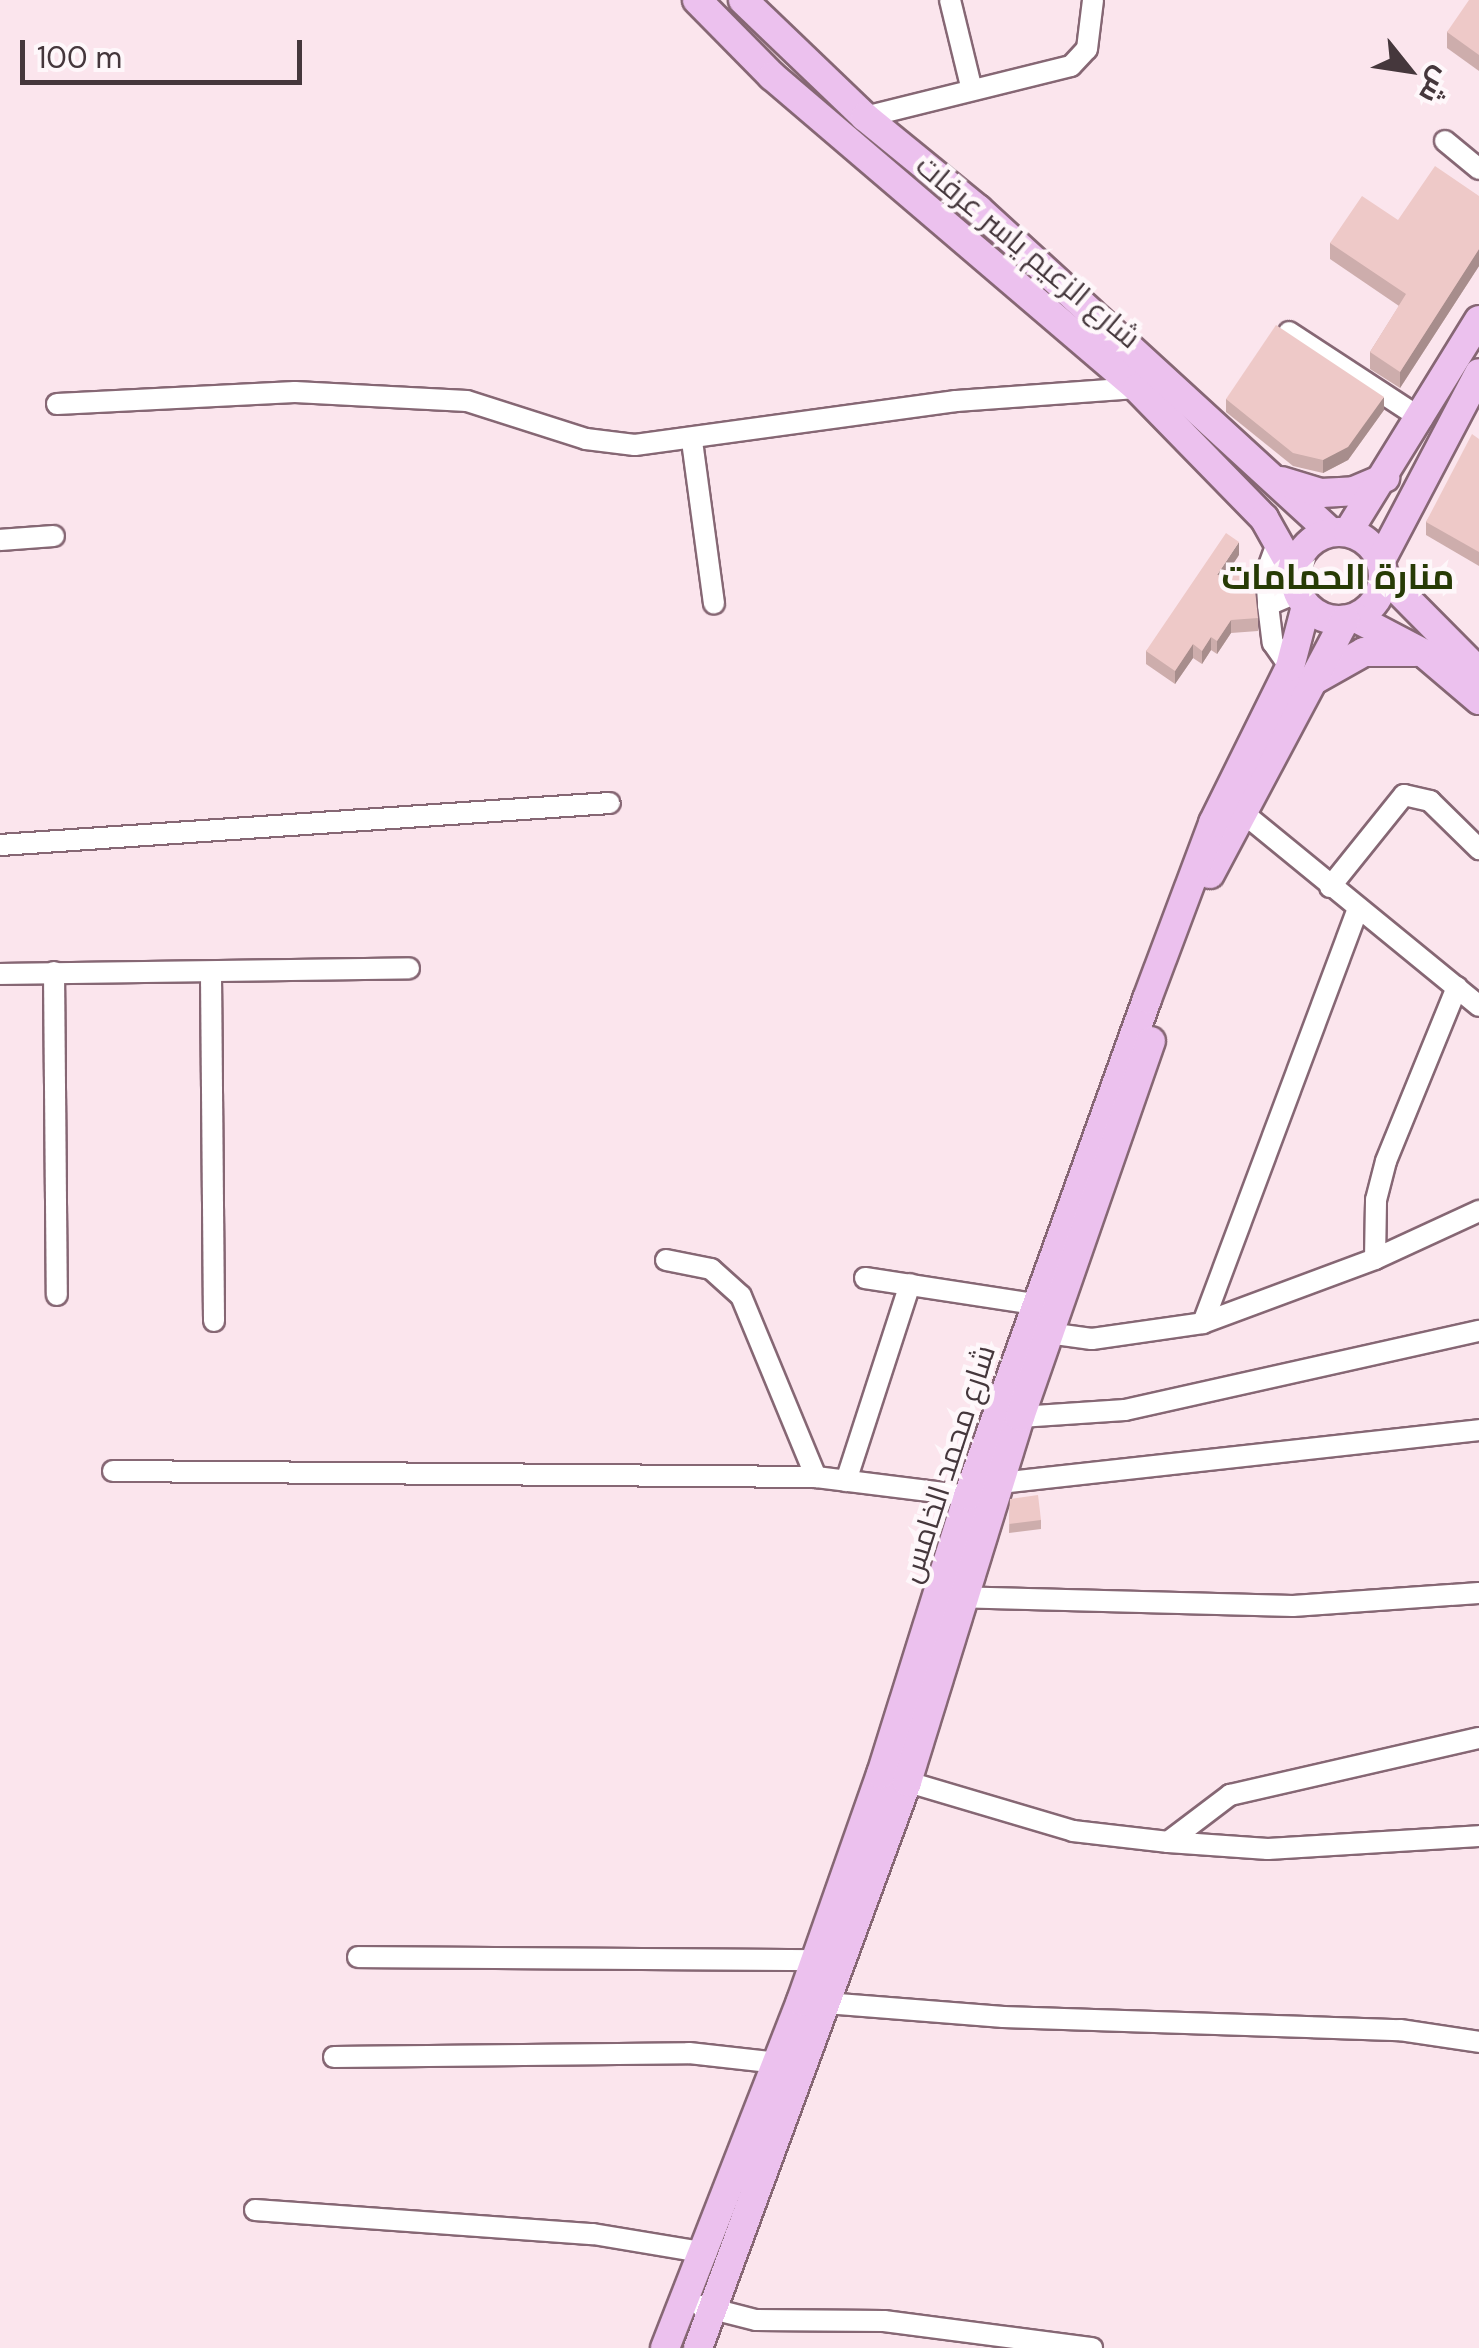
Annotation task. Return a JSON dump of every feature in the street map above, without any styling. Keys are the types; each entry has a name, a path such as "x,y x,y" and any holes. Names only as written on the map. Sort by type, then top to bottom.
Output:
{"main road":[{"name":"شارع الزعيم ياسر عرفات","path":"697,0 772,76 1136,388 1279,538 1300,590"},
{"name":"شارع الزعيم ياسر عرفات","path":"743,0 864,117 1056,279 1259,468 1340,532"},
{"path":"1479,320 1385,478 1340,532 1306,546 1300,590 1426,654 1479,700"},
{"path":"1351,619 1376,601 1382,568 1479,373"},
{"path":"1259,468 1320,493 1354,491 1385,478"},
{"path":"1340,532 1374,547 1382,568 1479,672"},
{"name":"شارع محمد الخامس","path":"698,2348 953,1598 1000,1483 1048,1333 1211,871 1242,812 1300,675 1300,590"},
{"name":"شارع محمد الخامس","path":"953,1598 968,1496 1212,823 1300,675 1351,619"},
{"path":"1300,675 1364,652 1426,654"},
{"name":"شارع محمد الخامس","path":"665,2348 706,2253 778,2063 814,2002 816,1960 894,1778"}],"street":[{"path":"950,0 971,86"},
{"path":"864,117 971,86 1071,66 1087,50 1093,0"},
{"path":"1445,140 1479,168"},
{"path":"1289,332 1422,419"},
{"path":"58,404 295,392 467,401 609,444 692,441 888,409 1136,388"},
{"path":"692,441 714,604"},
{"path":"0,540 54,536"},
{"path":"1279,538 1266,573 1272,643 1300,675"},
{"path":"1268,604 1300,590"},
{"path":"1330,887 1404,795 1430,801 1479,849"},
{"path":"0,845 610,804"},
{"path":"1242,812 1479,1006"},
{"path":"1203,1323 1358,908"},
{"path":"0,974 210,975 408,968"},
{"path":"54,972 56,1295"},
{"path":"210,975 214,1322"},
{"path":"1375,1259 1376,1200 1386,1160 1457,988"},
{"path":"1048,1333 1106,1338 1203,1323 1375,1259 1479,1211"},
{"path":"666,1260 711,1270 741,1296 816,1477"},
{"path":"865,1278 1036,1304"},
{"path":"846,1481 910,1284"},
{"path":"1020,1416 1125,1410 1479,1330"},
{"path":"1000,1483 1479,1430"},
{"path":"113,1472 816,1477 968,1496"},
{"path":"953,1598 1293,1606 1479,1594"},
{"path":"1168,1842 1230,1795 1479,1738"},
{"path":"894,1778 1073,1830 1168,1842 1268,1849 1479,1836"},
{"path":"358,1957 816,1960"},
{"path":"814,2002 1004,2018 1400,2030 1479,2042"},
{"path":"334,2056 689,2053 778,2063"},
{"path":"255,2210 593,2234 706,2253"},
{"path":"686,2300 774,2322 900,2322 1092,2348"}],"building":[{"path":"1469,0 1479,0 1479,55 1447,32"},
{"path":"1435,166 1479,196 1479,249 1400,372 1370,352 1406,294 1330,243 1362,196 1398,220"},
{"path":"1276,325 1384,397 1348,447 1323,460 1293,453 1226,399"},
{"path":"1472,434 1479,439 1479,552 1426,522"},
{"path":"1226,533 1239,542 1217,575 1253,572 1258,618 1231,620 1217,641 1211,637 1202,651 1193,644 1175,671 1146,651"},
{"path":"1038,1495 1041,1520 1009,1524 1010,1499"}],"district":[{"name":"منارة الحمامات","path":"1338,577"}]}
